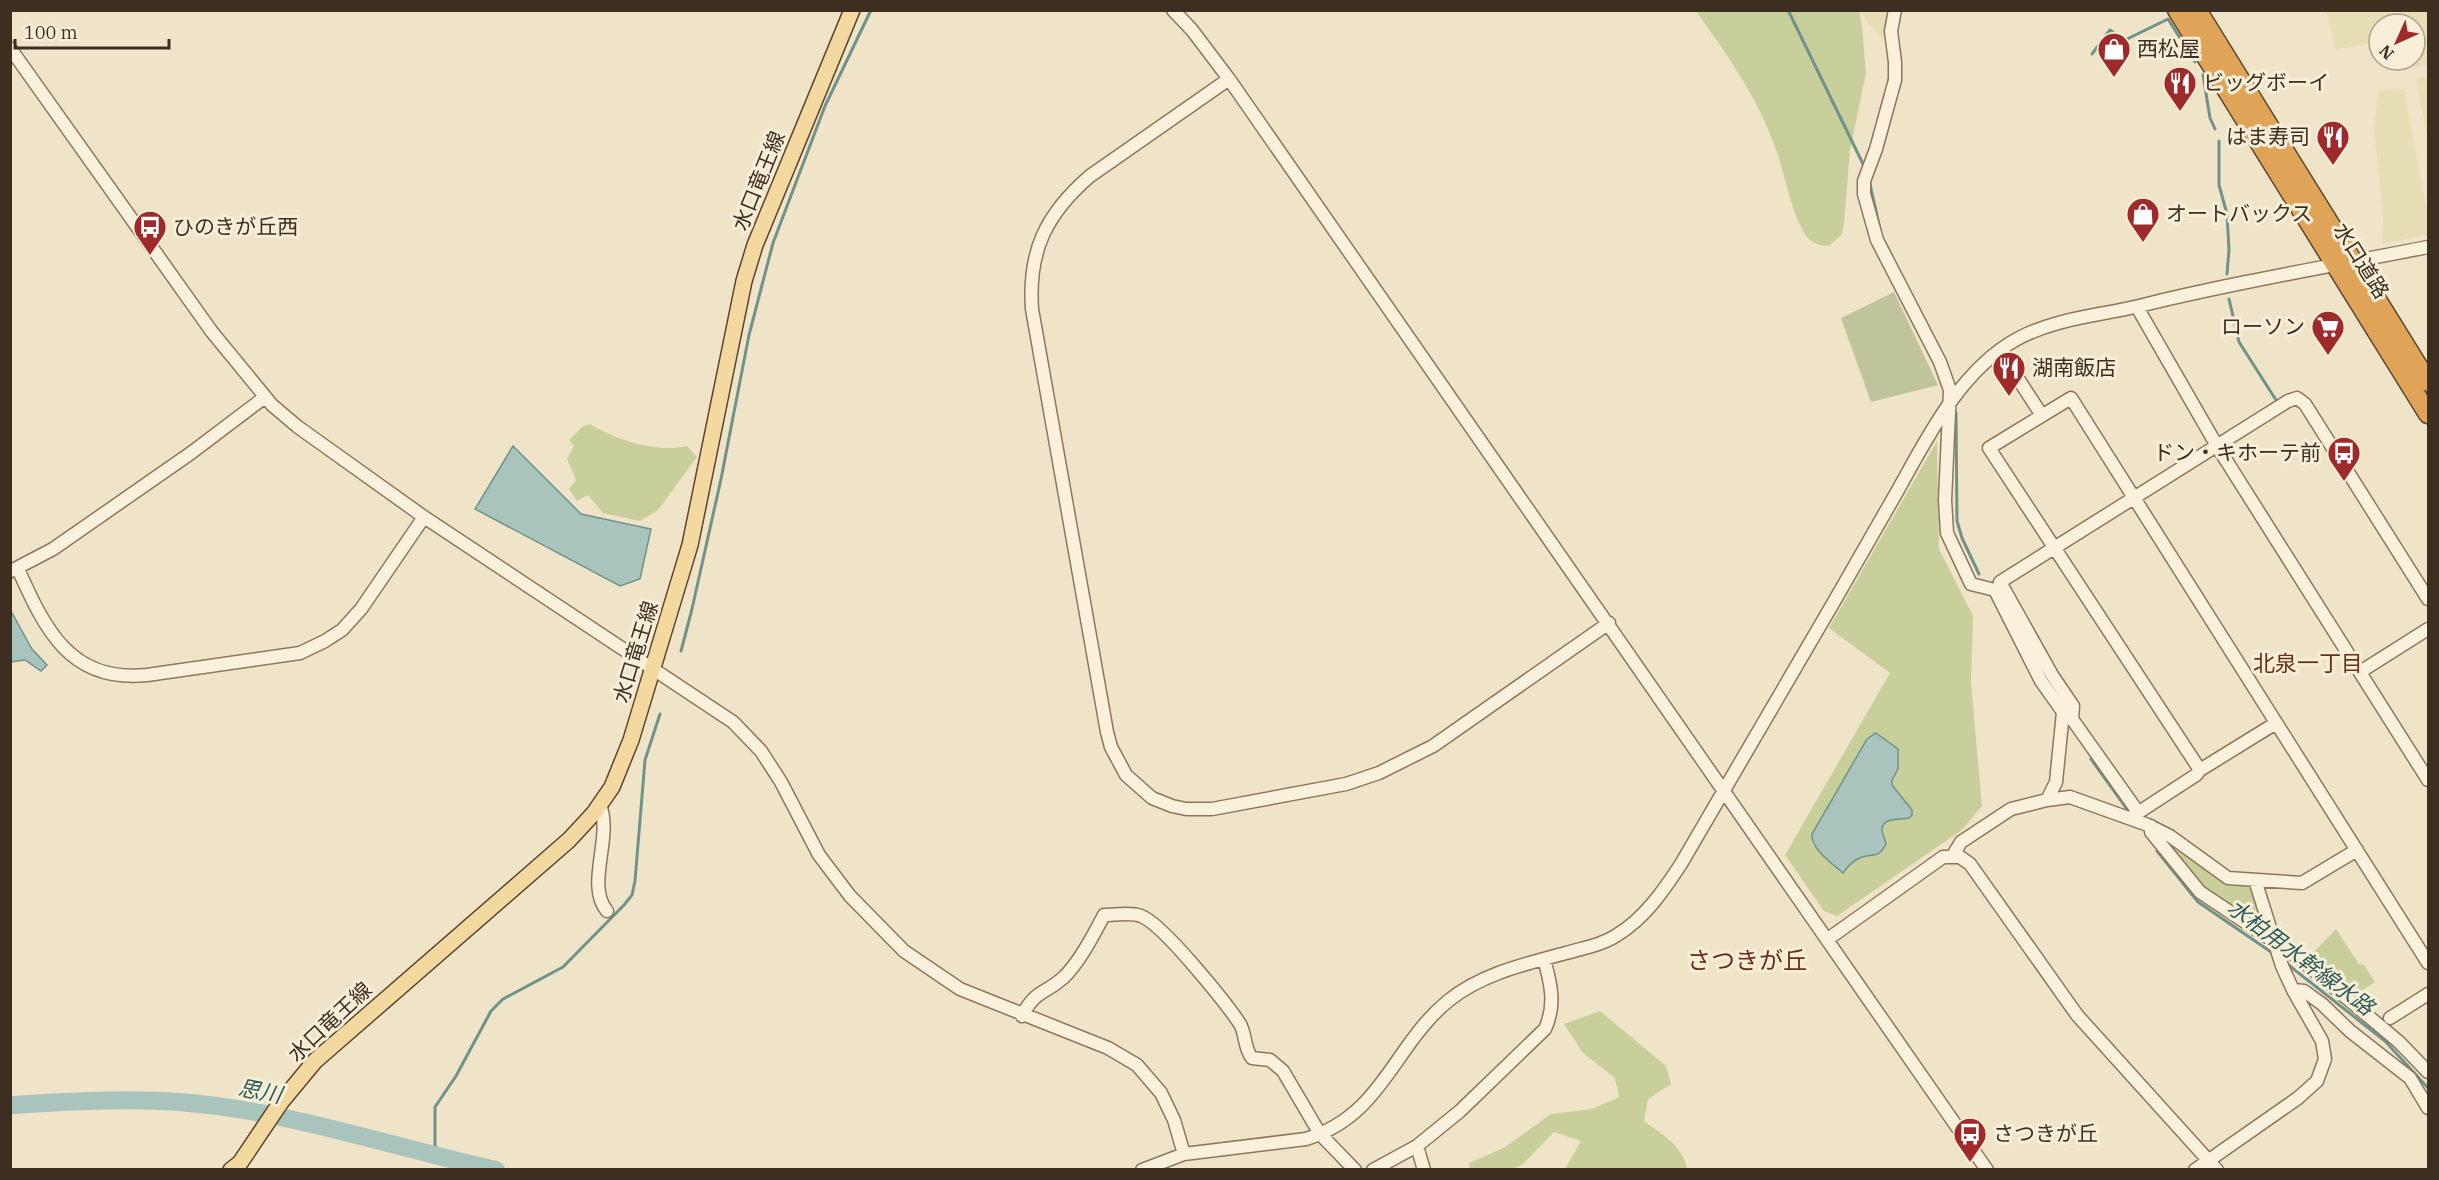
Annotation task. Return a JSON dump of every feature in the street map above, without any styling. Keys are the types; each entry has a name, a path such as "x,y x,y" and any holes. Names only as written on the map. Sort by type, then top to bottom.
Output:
{"highway":[{"name":"水口道路","path":"2177,10 2345,263 2428,382"},
{"name":"水口道路","path":"2197,10 2345,263 2428,414"}],"main road":[{"name":"水口竜王線","path":"240,1167 278,1107 303,1074 329,1047 569,840 600,805 619,774 654,668 690,545 750,263 770,206 852,10"}],"street":[{"path":"1173,10 1192,30 1229,79 1987,1170"},
{"path":"1895,10 1891,31 1895,80 1876,149 1864,181 1864,194 1877,240 1943,370 1950,390 1945,500 1947,533 1971,584 1995,590 2041,681 2064,703 2073,706 2072,719 2134,815"},
{"path":"10,48 212,332 265,397 298,427 424,517 733,722 761,751 781,782 819,855 850,896 904,951 960,989 1022,1016 1108,1048 1137,1065 1161,1093 1174,1120 1184,1154"},
{"path":"1229,79 1073,190 1051,218 1035,255 1031,293 1032,309 1107,732 1111,747 1126,775 1152,798 1172,806 1199,810 1346,784 1379,773 1433,746 1609,623"},
{"path":"1142,1170 1168,1158 1184,1154 1306,1138 1320,1134 1347,1119 1366,1103 1390,1074 1420,1031 1447,1002 1472,985 1507,970 1594,945 1616,936 1630,926 1665,889 1950,403 1979,368 2016,339 2075,318 2137,307 2223,285 2428,247"},
{"path":"2137,307 2217,446 2428,780"},
{"path":"2000,351 2041,414"},
{"path":"265,397 191,453 63,542 14,570 50,634 73,656 100,671 132,676 300,653 342,630 361,609 424,517"},
{"path":"2200,770 1989,448 2041,414 2071,398 2428,963"},
{"path":"2047,800 2056,782 2064,703 2000,582 2288,401 2297,398 2301,400 2428,599"},
{"path":"2360,672 2428,629"},
{"path":"2134,815 2196,775 2200,770 2276,723"},
{"path":"1953,856 1961,842 2000,814 2024,804 2070,796 2134,815 2170,836 2228,878 2302,883 2356,850"},
{"path":"600,805 605,817 605,832 598,886 600,903 607,911"},
{"path":"2151,826 2151,832 2200,892 2277,947 2299,958 2399,1042 2428,1072"},
{"path":"1828,939 1943,857 1959,857 1970,864 2077,1015 2217,1170"},
{"path":"2195,1170 2298,1098 2317,1081 2325,1059 2322,1041 2282,966 2255,880"},
{"path":"1022,1016 1031,1000 1063,978 1104,915 1141,916 1166,934 1225,1005 1241,1027 1252,1058 1270,1060 1283,1071 1320,1134 1355,1170"},
{"path":"1372,1170 1417,1146 1460,1111 1545,1029 1552,1015 1552,990 1544,959"},
{"path":"2293,990 2304,991 2322,1004 2350,1031 2410,1078 2428,1108"},
{"path":"2390,1018 2428,994"},
{"path":"1417,1146 1424,1170"}],"shaded area":[{"path":"1860,11 1891,11 1883,40 1867,22"},
{"path":"2326,11 2390,11 2367,12 2367,44 2336,50"},
{"path":"2428,11 2428,64 2427,12 2400,12"},
{"path":"2428,77 2428,139 2416,79"},
{"path":"2404,89 2428,217 2428,235 2382,244 2383,220 2374,130 2378,90"}],"green space":[{"path":"1696,11 1859,11 1866,73 1850,150 1842,234 1829,246 1814,243 1805,235 1794,211 1767,126 1749,91"},
{"path":"1894,292 1938,385 1871,402 1841,318"},
{"path":"590,424 637,444 662,448 687,446 697,457 658,510 640,521 603,513 588,495 577,501 569,489 576,480 567,459 574,446 569,440 583,426"},
{"path":"1937,441 1939,549 1973,616 1971,683 1982,806 1962,830 1837,916 1824,911 1785,855 1890,673 1829,628"},
{"path":"2156,834 2226,883 2245,884 2253,891 2265,932 2198,885"},
{"path":"2336,929 2359,964 2364,965 2375,982 2352,997 2306,960"},
{"path":"1600,1011 1666,1066 1671,1084 1648,1099 1644,1121 1677,1148 1682,1154 1687,1169 1565,1169 1581,1141 1554,1132 1523,1164 1513,1169 1470,1169 1469,1163 1504,1148 1551,1114 1592,1109 1619,1097 1615,1078 1583,1053 1564,1024"}],"water":[{"path":"513,446 581,514 651,529 640,579 620,586 475,509"},
{"path":"11,611 32,649 47,665 41,671 25,660 11,662"},
{"path":"1876,733 1898,749 1898,769 1892,785 1912,810 1912,815 1909,818 1885,822 1882,833 1886,844 1881,852 1856,860 1843,873 1818,851 1812,834 1867,739"}],"waterway":[{"path":"681,651 721,479 749,335 773,243 825,106 871,10"},
{"name":"水柏用水幹線水路","path":"1788,10 1864,166"},
{"path":"2092,54 2110,30 2123,41 2168,19 2195,62"},
{"path":"2203,75 2210,118 2215,129"},
{"path":"2219,141 2219,185 2227,214 2229,250 2227,274"},
{"name":"水柏用水幹線水路","path":"1870,184 1880,229"},
{"path":"2229,299 2239,342 2276,400"},
{"name":"水柏用水幹線水路","path":"1956,413 1957,521 1962,538 1979,574"},
{"path":"445,1159 435,1146 435,1107 456,1076 491,1011 503,999 563,967 632,895 645,760 660,714"},
{"name":"水柏用水幹線水路","path":"2091,759 2127,809"},
{"name":"水柏用水幹線水路","path":"2157,851 2198,902 2274,954"},
{"name":"水柏用水幹線水路","path":"2286,963 2385,1041 2428,1088"},
{"name":"思川","path":"10,1105 137,1100 219,1106 339,1130 496,1170"}],"place":[{"name":"西松屋","path":"2114,78"},
{"name":"ビッグボーイ","path":"2180,112"},
{"name":"はま寿司","path":"2333,166"},
{"name":"オートバックス","path":"2143,243"},
{"name":"ひのきが丘西","path":"150,256"},
{"name":"ローソン","path":"2328,356"},
{"name":"湖南飯店","path":"2009,397"},
{"name":"ドン・キホーテ前","path":"2344,482"},
{"name":"さつきが丘","path":"1970,1163"}],"district":[{"name":"北泉一丁目","path":"2308,663"},
{"name":"さつきが丘","path":"1747,961"}]}
